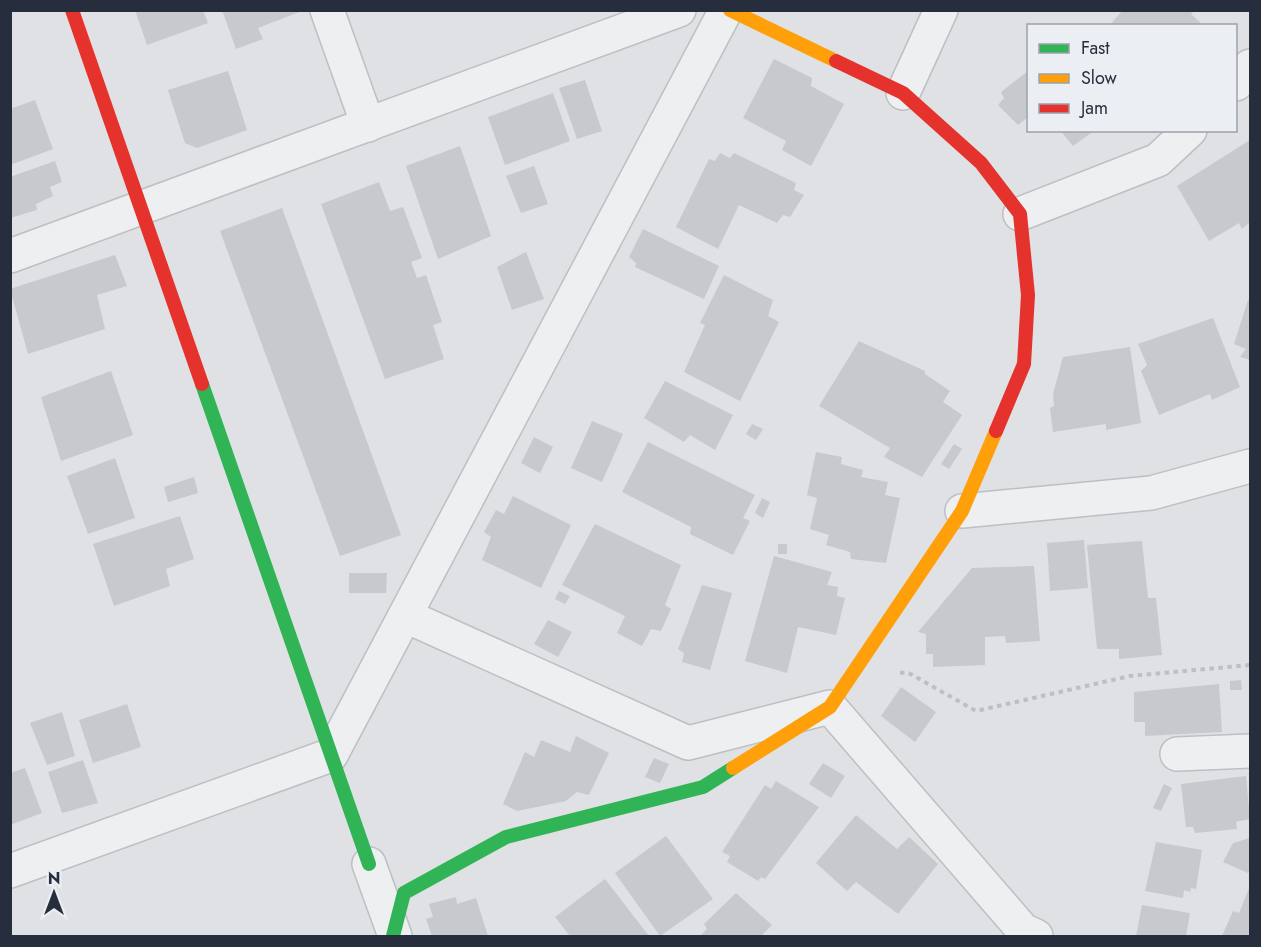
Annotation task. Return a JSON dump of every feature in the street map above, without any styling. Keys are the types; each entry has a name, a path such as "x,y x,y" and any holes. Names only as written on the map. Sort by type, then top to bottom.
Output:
{"street":[{"path":"72,10 394,936"},
{"path":"327,10 368,125"},
{"path":"10,256 368,125 629,19 679,10"},
{"path":"10,871 332,755 728,10 903,93 981,163 1020,214 1028,295 1024,364 962,511 830,707 703,787 506,837 404,892 394,936"},
{"path":"903,93 941,10"},
{"path":"1237,83 1251,66"},
{"path":"1020,214 1158,160 1188,132"},
{"path":"962,511 1151,493 1251,466"},
{"path":"406,616 688,743 830,707"},
{"path":"830,707 1025,934"},
{"path":"1177,754 1251,751"}],"path":[{"path":"849,680 908,672 976,711 1130,676 1251,665"}],"building":[{"path":"135,10 203,10 208,23 147,45"},
{"path":"222,10 302,11 258,28 263,39 236,49"},
{"path":"1123,10 1194,10 1191,14 1202,24 1111,24"},
{"path":"774,59 812,78 811,86 844,104 811,166 782,150 786,141 743,118"},
{"path":"228,71 247,130 197,148 185,143 168,90"},
{"path":"1027,72 1027,118 1018,125 998,105 1004,98 1001,92"},
{"path":"585,80 602,131 577,139 559,88"},
{"path":"553,93 570,141 505,165 488,117"},
{"path":"35,100 53,149 10,165 10,109"},
{"path":"1062,132 1092,132 1073,146"},
{"path":"1250,140 1250,222 1242,229 1239,223 1209,241 1177,186"},
{"path":"460,146 491,236 438,259 406,166"},
{"path":"720,153 730,158 734,153 796,183 794,190 804,195 790,217 783,215 777,223 739,205 718,249 676,227 709,159 715,161"},
{"path":"55,161 62,182 50,187 53,196 36,204 37,210 10,218 10,177"},
{"path":"534,166 548,204 521,213 506,176"},
{"path":"379,182 390,211 403,207 422,258 411,262 417,278 426,275 442,322 433,325 444,359 385,379 321,204"},
{"path":"282,208 401,535 340,556 220,231"},
{"path":"643,229 719,266 704,299 635,267 636,263 629,257"},
{"path":"526,252 544,299 512,310 497,267"},
{"path":"115,255 127,286 97,295 105,329 28,354 10,289"},
{"path":"724,275 773,300 768,316 779,322 740,401 684,372 705,325 700,323"},
{"path":"1248,300 1250,301 1250,360 1240,357 1246,349 1234,344"},
{"path":"1213,318 1240,387 1212,400 1210,394 1159,415 1141,371 1147,365 1138,344"},
{"path":"859,341 925,371 925,374 950,391 943,402 962,415 922,477 884,457 890,448 819,406"},
{"path":"1130,347 1141,423 1106,430 1106,424 1053,432 1050,408 1054,406 1053,394 1063,357"},
{"path":"111,371 133,435 61,461 41,397"},
{"path":"665,381 733,415 715,450 690,435 684,442 644,418"},
{"path":"592,421 623,434 602,482 571,468"},
{"path":"752,424 763,429 756,440 746,434"},
{"path":"534,437 553,447 540,473 521,463"},
{"path":"648,442 755,495 743,518 750,521 733,555 690,534 691,527 622,492"},
{"path":"954,444 962,449 949,469 941,464"},
{"path":"816,452 842,457 841,464 863,470 861,477 888,482 885,495 900,498 886,563 851,559 850,552 826,545 829,535 810,529 817,498 807,495"},
{"path":"115,458 135,518 88,534 67,476"},
{"path":"194,477 198,493 168,502 164,487"},
{"path":"513,496 571,525 541,588 482,560 491,537 484,532 496,510 504,514"},
{"path":"762,498 770,502 763,518 755,513"},
{"path":"180,516 194,559 166,569 170,586 114,606 93,544"},
{"path":"595,524 681,565 665,605 671,609 661,631 651,629 642,646 617,633 625,616 562,585"},
{"path":"1084,540 1088,588 1050,591 1047,543"},
{"path":"1142,541 1148,598 1156,598 1162,655 1119,659 1119,649 1097,649 1087,545"},
{"path":"778,544 787,544 787,554 778,554"},
{"path":"774,556 832,572 827,585 838,587 837,596 845,598 836,635 798,627 787,673 745,661"},
{"path":"1034,566 1040,641 1006,643 1005,636 985,637 985,665 933,667 933,654 926,654 926,634 918,632 972,568"},
{"path":"349,573 387,573 386,593 349,593"},
{"path":"702,585 732,593 710,670 682,662 684,653 678,649"},
{"path":"559,591 570,596 565,604 555,599"},
{"path":"548,620 572,632 558,657 534,644"},
{"path":"1241,680 1242,690 1230,690 1230,681"},
{"path":"1219,684 1222,732 1145,736 1145,722 1134,722 1134,692"},
{"path":"901,687 936,712 915,742 881,716"},
{"path":"127,704 141,747 93,763 79,720"},
{"path":"62,712 75,756 47,765 30,723"},
{"path":"576,736 609,753 589,795 577,792 566,801 517,811 503,804 525,752 534,757 541,740 570,752"},
{"path":"654,758 669,764 660,783 645,777"},
{"path":"83,760 98,803 62,813 48,772"},
{"path":"823,763 845,776 831,798 809,784"},
{"path":"25,768 42,813 10,825 10,773"},
{"path":"1246,776 1250,819 1236,822 1237,829 1195,833 1193,827 1186,827 1181,784"},
{"path":"776,781 819,807 765,879 761,877 758,881 727,862 730,856 722,852 765,785 771,789"},
{"path":"1164,784 1172,788 1161,811 1153,808"},
{"path":"856,815 897,849 909,837 938,864 898,914 856,882 847,891 816,863"},
{"path":"666,836 713,899 660,936 615,873"},
{"path":"1250,838 1248,873 1223,862 1233,843"},
{"path":"1156,842 1202,850 1196,889 1191,888 1190,892 1184,890 1183,898 1145,891"},
{"path":"605,879 649,936 570,936 555,917"},
{"path":"1250,886 1250,936 1222,936 1233,911 1239,913"},
{"path":"736,893 772,925 761,936 700,936 707,929 704,924"},
{"path":"456,897 457,904 476,898 488,936 432,936 426,919 433,917 429,904"},
{"path":"1142,905 1190,913 1186,936 1136,936"}],"traffic: fast":[{"path":"202,384 369,864"},
{"path":"393,936 404,893 506,837 703,787 733,768"}],"traffic: slow":[{"path":"730,10 836,61"},
{"path":"733,768 830,707 962,511 996,431"}],"traffic: jam":[{"path":"72,10 202,384"},
{"path":"836,61 903,93 981,163 1020,214 1028,295 1024,364 996,431"}]}
